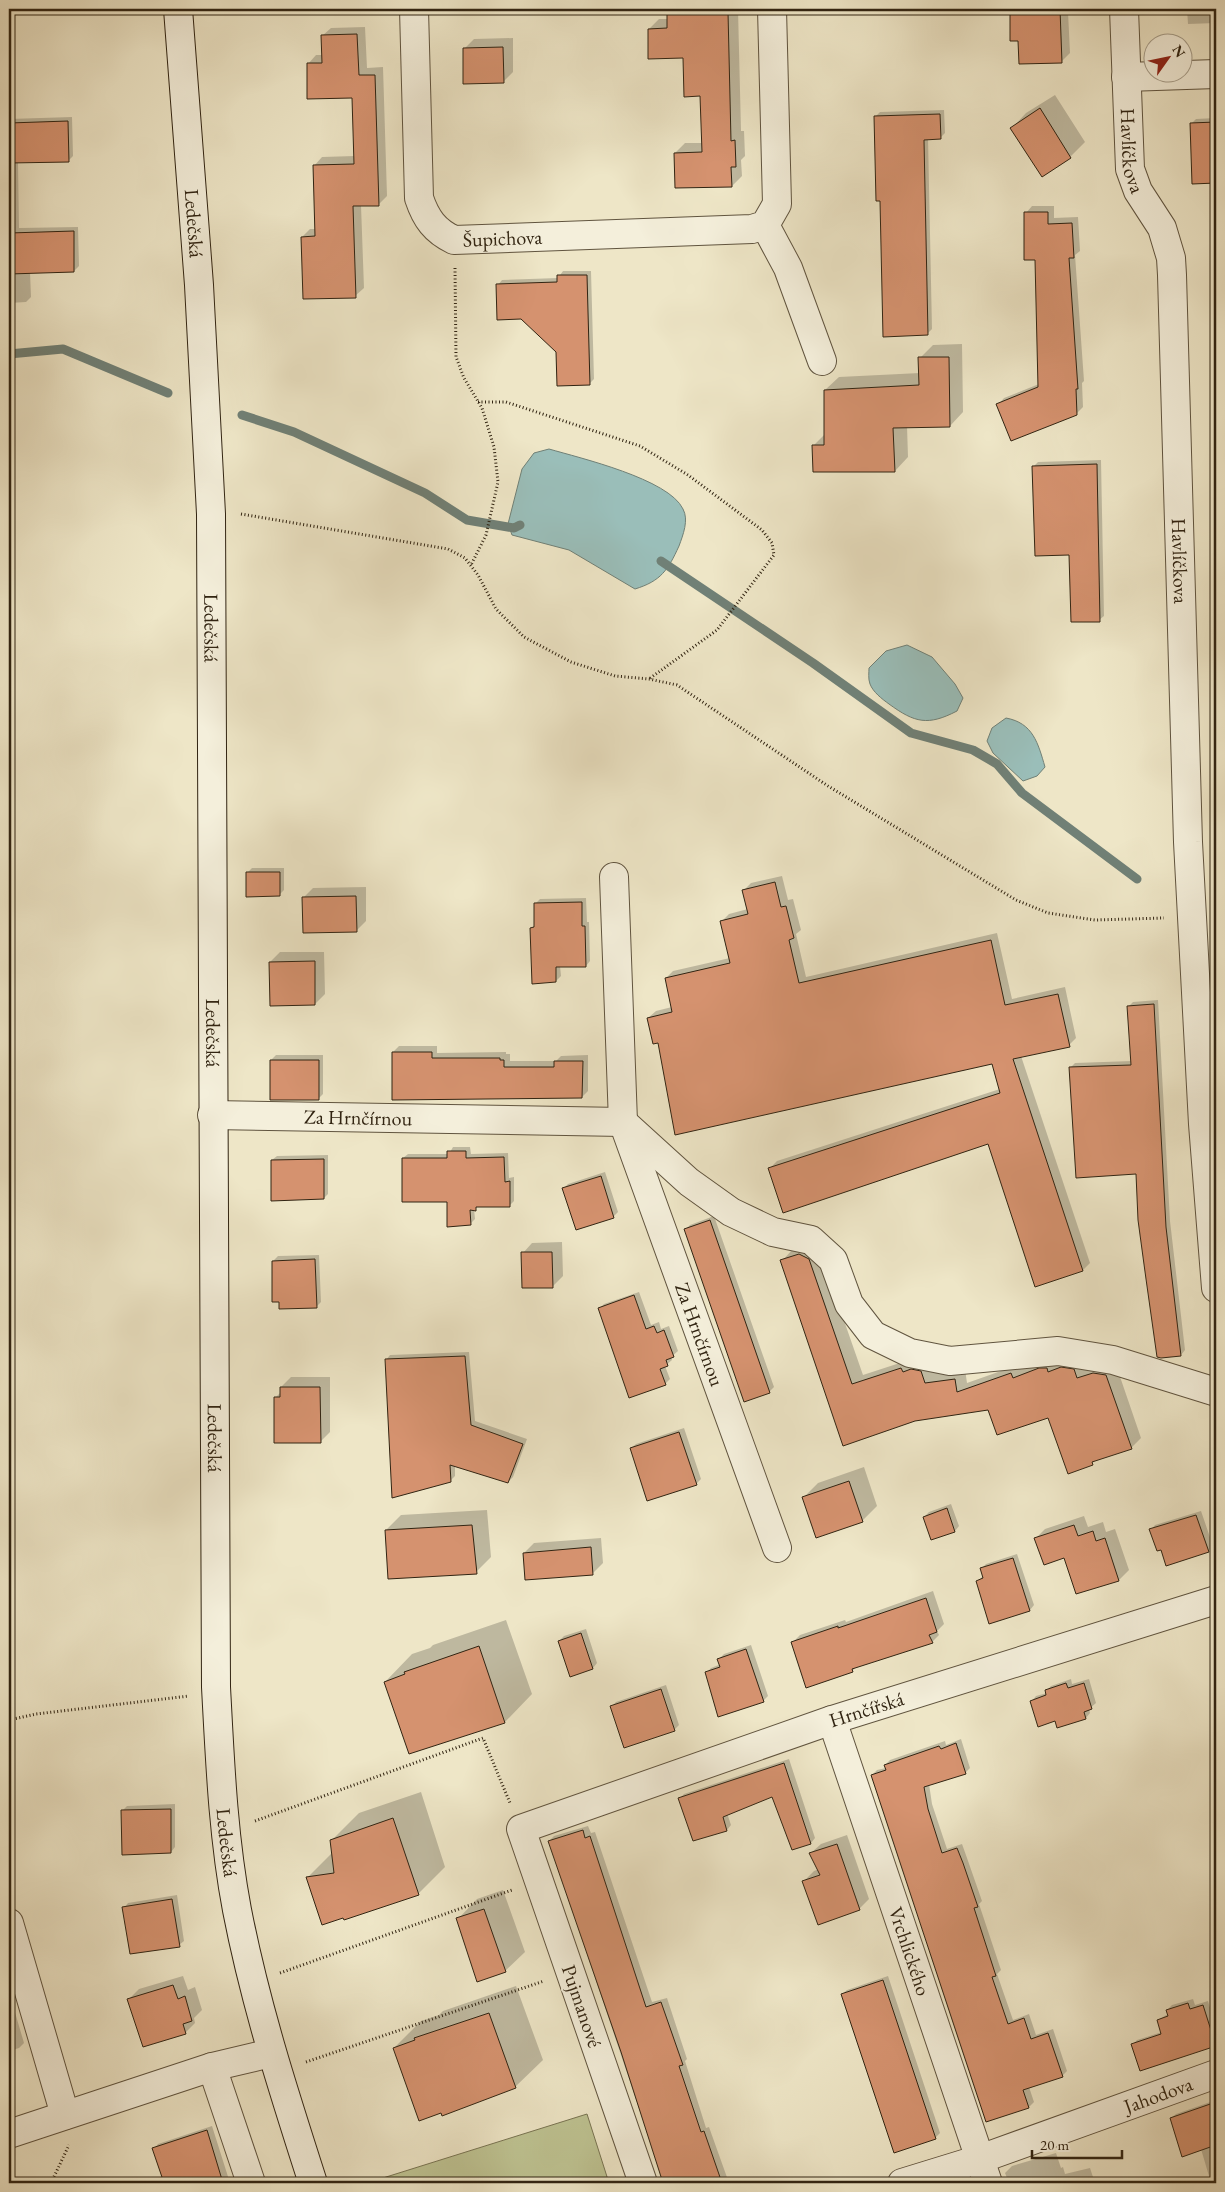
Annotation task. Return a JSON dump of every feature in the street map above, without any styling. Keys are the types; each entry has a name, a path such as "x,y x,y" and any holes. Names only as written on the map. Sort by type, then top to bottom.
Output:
{"street":[{"name":"Ledečská","path":"178,9 199,285 211,514 212,1115 216,1687 222,1804 238,1910 274,2062 313,2183"},
{"name":"Šupichova","path":"414,9 419,198 424,213 432,225 442,234 454,240 752,229 765,225"},
{"path":"772,9 777,204 765,225 788,268 822,361"},
{"name":"Havlíčkova","path":"1124,9 1130,168 1138,191 1162,228 1171,258 1188,842 1192,918 1210,1124 1216,1288"},
{"path":"1126,77 1216,74"},
{"name":"Za Hrnčírnou","path":"614,878 623,1122 777,1548"},
{"name":"Za Hrnčírnou","path":"212,1115 623,1122"},
{"path":"623,1122 689,1182 731,1212 773,1232 811,1240 833,1260 849,1304 873,1335 910,1353 950,1361 1058,1351 1113,1360 1216,1392"},
{"name":"Hrnčířská","path":"521,1829 832,1720 1216,1600"},
{"name":"Vrchlického","path":"832,1720 984,2171"},
{"name":"Pujmanové","path":"521,1829 643,2183"},
{"path":"9,1923 65,2115"},
{"path":"9,2134 212,2067 274,2062"},
{"path":"212,2067 251,2183"},
{"name":"Jahodova","path":"902,2183 984,2171 1216,2074"}],"path":[{"path":"454,240 456,357 464,378 482,408 494,447 498,482 486,535 471,565"},
{"path":"478,402 506,402 640,446 688,475 762,530 772,544 774,555 717,630 649,680"},
{"path":"238,513 448,548 465,558 471,565 496,609 524,637 571,662 615,676 677,685 828,786 1016,900 1048,913 1095,920 1192,918"},
{"path":"9,1720 36,1714 192,1696 216,1687"},
{"path":"226,1831 483,1738 521,1829"},
{"path":"255,1982 539,1881"},
{"path":"274,2062 570,1972"}],"green space":[{"path":"587,2114 609,2183 367,2183"}],"water":[{"path":"549,449 601,464 643,479 661,488 674,498 685,513 685,528 679,546 663,574 644,586 635,589 569,550 512,535 508,524 522,469 534,453"},
{"path":"907,645 932,657 955,684 963,698 957,711 938,719 914,719 889,704 873,690 869,682 869,668 886,651"},
{"path":"1006,718 1022,724 1037,742 1045,767 1037,776 1023,781 993,753 987,741 992,728"}],"building":[{"path":"1017,9 1060,9 1062,63 1019,64 1018,41 1010,41 1010,14 1017,13"},
{"path":"728,12 731,141 735,140 736,167 731,167 732,187 675,188 674,153 702,152 700,96 684,97 683,58 648,59 648,29 667,28 667,13"},
{"path":"357,34 359,75 375,75 379,206 353,206 356,298 303,299 301,237 315,236 313,165 354,164 352,98 307,99 307,63 322,63 321,35"},
{"path":"503,47 504,83 463,84 463,48"},
{"path":"1040,108 1071,158 1042,177 1010,128"},
{"path":"940,114 941,139 924,140 928,335 883,337 880,201 876,201 874,116"},
{"path":"68,121 69,162 9,163 9,123"},
{"path":"1216,122 1216,183 1192,184 1190,123"},
{"path":"1024,212 1048,212 1048,224 1072,223 1074,258 1069,258 1078,389 1076,389 1077,415 1011,441 996,404 1038,387 1035,260 1024,260"},
{"path":"74,231 74,272 9,274 9,233"},
{"path":"557,275 587,275 590,385 557,386 556,352 521,319 497,320 496,284 557,282"},
{"path":"918,357 949,357 950,427 893,428 895,472 813,472 812,445 824,445 824,390 919,385"},
{"path":"1097,464 1100,622 1071,622 1069,555 1035,556 1032,466"},
{"path":"246,872 280,872 280,896 246,897"},
{"path":"775,882 781,907 786,906 794,938 789,940 799,983 991,940 1005,1005 1058,994 1070,1047 1013,1059 1083,1271 1035,1287 988,1144 783,1213 768,1168 1000,1093 992,1064 675,1135 658,1043 653,1044 647,1018 672,1012 665,978 730,963 720,921 748,914 742,890"},
{"path":"356,896 357,932 303,933 302,897"},
{"path":"582,902 582,926 585,926 586,967 556,967 556,982 532,984 530,928 534,927 534,903"},
{"path":"315,961 315,1005 270,1006 269,962"},
{"path":"1154,1004 1166,1227 1181,1356 1161,1358 1157,1357 1146,1279 1138,1220 1136,1174 1076,1178 1069,1067 1131,1065 1127,1006"},
{"path":"392,1052 432,1052 432,1058 500,1058 500,1060 504,1060 504,1067 554,1067 554,1061 583,1061 582,1098 392,1100"},
{"path":"270,1060 319,1060 319,1100 270,1100"},
{"path":"447,1151 466,1151 466,1158 504,1157 505,1182 510,1181 510,1207 476,1207 476,1211 470,1210 471,1225 447,1227 447,1202 402,1202 402,1158 447,1158"},
{"path":"324,1159 324,1199 271,1201 271,1160"},
{"path":"601,1176 614,1218 576,1230 562,1188"},
{"path":"710,1220 770,1393 744,1402 684,1229"},
{"path":"521,1252 552,1252 553,1288 522,1288"},
{"path":"799,1254 809,1259 852,1384 901,1368 903,1372 911,1369 921,1371 925,1383 955,1379 957,1392 1011,1373 1013,1378 1039,1368 1047,1368 1048,1372 1061,1367 1074,1369 1077,1378 1093,1373 1106,1375 1132,1449 1092,1462 1093,1465 1068,1474 1048,1418 997,1435 988,1410 915,1421 843,1446 780,1260"},
{"path":"315,1259 317,1308 279,1309 279,1302 272,1302 272,1261"},
{"path":"634,1295 646,1329 654,1326 657,1333 664,1330 674,1357 666,1360 668,1366 660,1369 666,1385 629,1398 598,1308"},
{"path":"465,1356 471,1425 523,1444 508,1483 450,1465 451,1482 392,1498 385,1359"},
{"path":"280,1387 320,1387 321,1443 274,1443 274,1397 280,1397"},
{"path":"679,1432 697,1485 647,1501 630,1448"},
{"path":"849,1481 863,1522 816,1538 802,1497"},
{"path":"947,1508 955,1532 931,1540 923,1517"},
{"path":"1196,1515 1209,1552 1166,1566 1161,1550 1157,1551 1149,1529"},
{"path":"472,1525 477,1574 388,1579 385,1530"},
{"path":"1074,1525 1078,1536 1093,1531 1096,1541 1105,1538 1119,1581 1076,1594 1064,1558 1044,1565 1034,1538"},
{"path":"591,1547 593,1575 525,1580 523,1553"},
{"path":"1013,1558 1030,1611 989,1624 976,1581 983,1578 980,1568"},
{"path":"926,1598 937,1632 929,1635 933,1643 852,1669 853,1672 806,1688 791,1642"},
{"path":"581,1633 593,1669 570,1677 558,1641"},
{"path":"479,1646 505,1723 409,1754 384,1682 405,1674 404,1672"},
{"path":"746,1649 764,1702 718,1717 705,1672 720,1667 717,1659"},
{"path":"1066,1683 1068,1688 1084,1683 1092,1709 1084,1712 1086,1719 1057,1728 1055,1721 1038,1727 1030,1701 1046,1695 1045,1690"},
{"path":"661,1689 675,1731 624,1748 610,1706"},
{"path":"956,1743 966,1774 924,1787 928,1809 942,1853 957,1848 963,1863 978,1907 974,1908 996,1976 992,1977 1008,2024 1024,2018 1031,2039 1048,2033 1063,2077 1023,2090 1029,2108 986,2122 871,1775 886,1770 884,1765 939,1746 941,1749"},
{"path":"784,1763 811,1844 792,1850 772,1797 723,1817 727,1831 693,1841 678,1798"},
{"path":"171,1809 171,1853 122,1855 121,1810"},
{"path":"393,1818 419,1895 344,1920 343,1918 322,1925 306,1877 334,1873 330,1840"},
{"path":"583,1830 585,1838 590,1836 646,2007 661,2002 683,2065 679,2066 701,2132 704,2131 722,2183 663,2183 621,2052 548,1841"},
{"path":"837,1844 860,1910 818,1925 802,1881 820,1875 809,1853"},
{"path":"172,1899 180,1947 130,1954 122,1907"},
{"path":"484,1909 506,1972 477,1982 456,1918"},
{"path":"883,1980 936,2139 894,2153 841,1994"},
{"path":"173,1985 178,1999 185,1996 192,2021 183,2024 186,2034 143,2047 127,1999"},
{"path":"1188,2003 1190,2009 1203,2005 1216,2046 1140,2071 1131,2044 1161,2034 1157,2020 1168,2016 1166,2010"},
{"path":"489,2013 516,2088 442,2116 441,2113 419,2121 393,2048 415,2040 414,2038"},
{"path":"1216,2102 1216,2145 1182,2157 1170,2118"},
{"path":"207,2130 223,2183 164,2183 152,2148"}],"waterway":[{"path":"9,354 63,349 168,393"},
{"path":"242,415 294,432 425,493 467,520 514,528 520,525"},
{"path":"661,561 813,663 911,733 973,750 997,764 1022,793 1137,879"}]}
